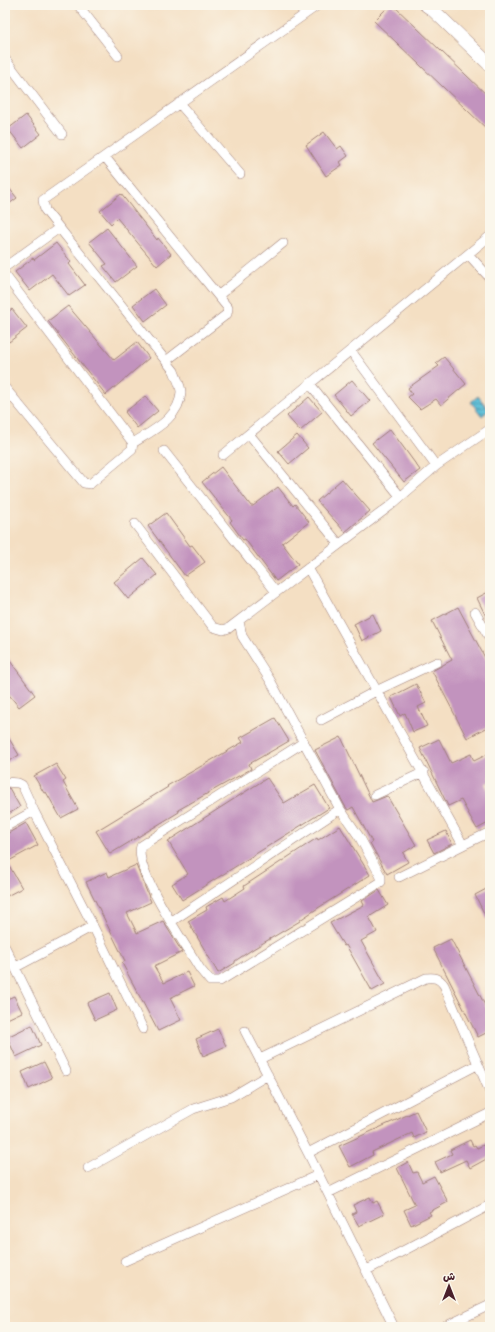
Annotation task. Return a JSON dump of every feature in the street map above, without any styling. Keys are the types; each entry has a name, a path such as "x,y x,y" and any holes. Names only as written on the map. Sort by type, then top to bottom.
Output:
{"main road":[{"path":"430,7 490,65"}],"street":[{"path":"78,5 118,56"},
{"path":"133,443 166,422 179,404 181,391 174,371 45,210 43,200 318,5"},
{"path":"5,59 62,134"},
{"path":"179,103 240,174"},
{"path":"105,157 219,295 228,308 227,314 166,361"},
{"path":"5,267 59,228"},
{"path":"223,455 490,236"},
{"path":"219,295 283,243"},
{"path":"468,254 490,278"},
{"path":"5,275 133,443 132,450 90,484 84,483 5,388"},
{"path":"350,351 436,466"},
{"path":"310,384 400,496"},
{"path":"135,524 213,628 223,630 238,621 308,568 436,466 490,429"},
{"path":"249,434 339,544"},
{"path":"164,451 276,592"},
{"path":"308,568 424,772 463,845"},
{"path":"475,612 489,633"},
{"path":"238,621 242,636 270,680 304,742 340,810 382,877 381,882 220,981 210,981 147,879 139,853 141,846 304,742"},
{"path":"321,720 378,690 438,662"},
{"path":"375,794 424,772"},
{"path":"5,782 18,783 22,785 143,1029"},
{"path":"172,921 340,810"},
{"path":"5,827 34,811"},
{"path":"398,877 490,832"},
{"path":"16,967 93,926"},
{"path":"5,947 66,1071"},
{"path":"260,1058 426,978 434,977 440,980 444,986 490,1092"},
{"path":"245,1031 308,1152 394,1327"},
{"path":"308,1152 478,1065"},
{"path":"88,1168 193,1110 231,1097 268,1074"},
{"path":"328,1193 490,1113"},
{"path":"125,1261 318,1175"},
{"path":"367,1270 490,1205"},
{"path":"446,1327 490,1305"}],"water":[{"path":"478,396 489,410 482,416 471,402"}],"building":[{"path":"390,5 393,5 490,98 490,132 374,21"},
{"path":"26,115 41,134 23,148 8,129"},
{"path":"324,132 337,149 341,146 348,156 340,162 342,165 326,176 306,145"},
{"path":"5,183 17,198 5,207"},
{"path":"121,194 157,240 158,238 171,254 157,266 117,218 111,224 100,211"},
{"path":"107,228 137,266 116,282 103,266 107,264 89,242"},
{"path":"56,243 71,262 69,264 85,285 69,296 52,274 30,291 15,272"},
{"path":"154,289 166,305 145,321 133,305"},
{"path":"68,306 114,360 137,342 149,358 106,395 48,321"},
{"path":"12,309 27,328 9,342 5,336 5,314"},
{"path":"444,357 466,384 441,405 436,399 420,409 408,397 412,394 408,388 439,366 436,363"},
{"path":"352,380 370,401 351,416 334,395"},
{"path":"145,396 158,411 137,428 125,412"},
{"path":"309,397 322,412 300,431 287,416"},
{"path":"390,429 420,470 404,482 372,443"},
{"path":"297,435 308,448 289,464 278,451"},
{"path":"221,467 251,506 278,487 293,506 295,504 309,522 282,543 298,564 276,581 245,539 243,540 230,522 232,520 202,482"},
{"path":"342,479 370,511 345,532 317,501"},
{"path":"166,513 190,546 192,545 205,562 185,576 148,526"},
{"path":"143,558 157,575 128,599 114,582"},
{"path":"490,591 490,625 477,598"},
{"path":"458,607 490,667 490,726 467,738 432,671 452,660 432,621"},
{"path":"373,614 381,631 362,641 354,624"},
{"path":"5,654 35,695 19,707 5,690"},
{"path":"416,684 426,703 418,707 427,726 413,732 405,713 400,716 391,697"},
{"path":"275,718 289,741 249,764 251,769 178,810 179,812 110,854 96,831 168,787 167,786 243,742 240,738"},
{"path":"5,732 19,755 5,764"},
{"path":"341,737 372,802 387,796 416,845 403,853 408,862 387,874 353,807 348,810 345,806 315,750"},
{"path":"439,739 451,763 471,754 474,761 490,753 490,781 485,784 490,794 490,822 477,829 461,800 448,806 420,748"},
{"path":"56,764 66,780 63,782 78,809 61,818 46,792 44,793 34,776"},
{"path":"267,778 284,803 315,785 329,808 182,900 172,884 188,874 168,841"},
{"path":"5,788 9,788 20,807 5,816"},
{"path":"26,823 38,845 7,862 22,888 5,897 5,835"},
{"path":"340,826 370,875 300,921 253,949 235,961 235,963 218,973 188,921 207,910 206,907 223,897 225,901 245,888 244,886 317,838 318,840"},
{"path":"446,831 452,844 434,853 427,840"},
{"path":"136,865 151,902 127,913 137,933 163,921 182,952 154,966 164,983 187,972 194,986 170,998 181,1020 158,1031 122,963 125,961 86,882 107,872 109,877"},
{"path":"490,887 490,925 475,895"},
{"path":"379,890 388,905 369,917 377,932 361,941 385,984 372,991 346,945 344,946 330,923 364,905 362,901"},
{"path":"451,939 490,1015 490,1031 478,1037 433,948"},
{"path":"110,993 117,1010 95,1020 87,1003"},
{"path":"14,996 22,1012 5,1020 5,1000"},
{"path":"32,1025 41,1045 16,1057 7,1037"},
{"path":"218,1029 226,1046 203,1056 196,1039"},
{"path":"44,1062 52,1078 29,1089 22,1072"},
{"path":"416,1111 426,1132 414,1138 412,1133 372,1152 373,1155 350,1167 339,1146"},
{"path":"470,1140 473,1146 475,1145 477,1148 490,1142 490,1157 470,1168 466,1160 440,1172 435,1162 452,1154 450,1150"},
{"path":"408,1162 413,1173 417,1172 422,1182 434,1176 448,1202 429,1212 431,1215 411,1225 404,1210 415,1205 397,1168"},
{"path":"370,1197 373,1203 377,1201 384,1214 359,1226 352,1214 356,1212 353,1205"}]}
